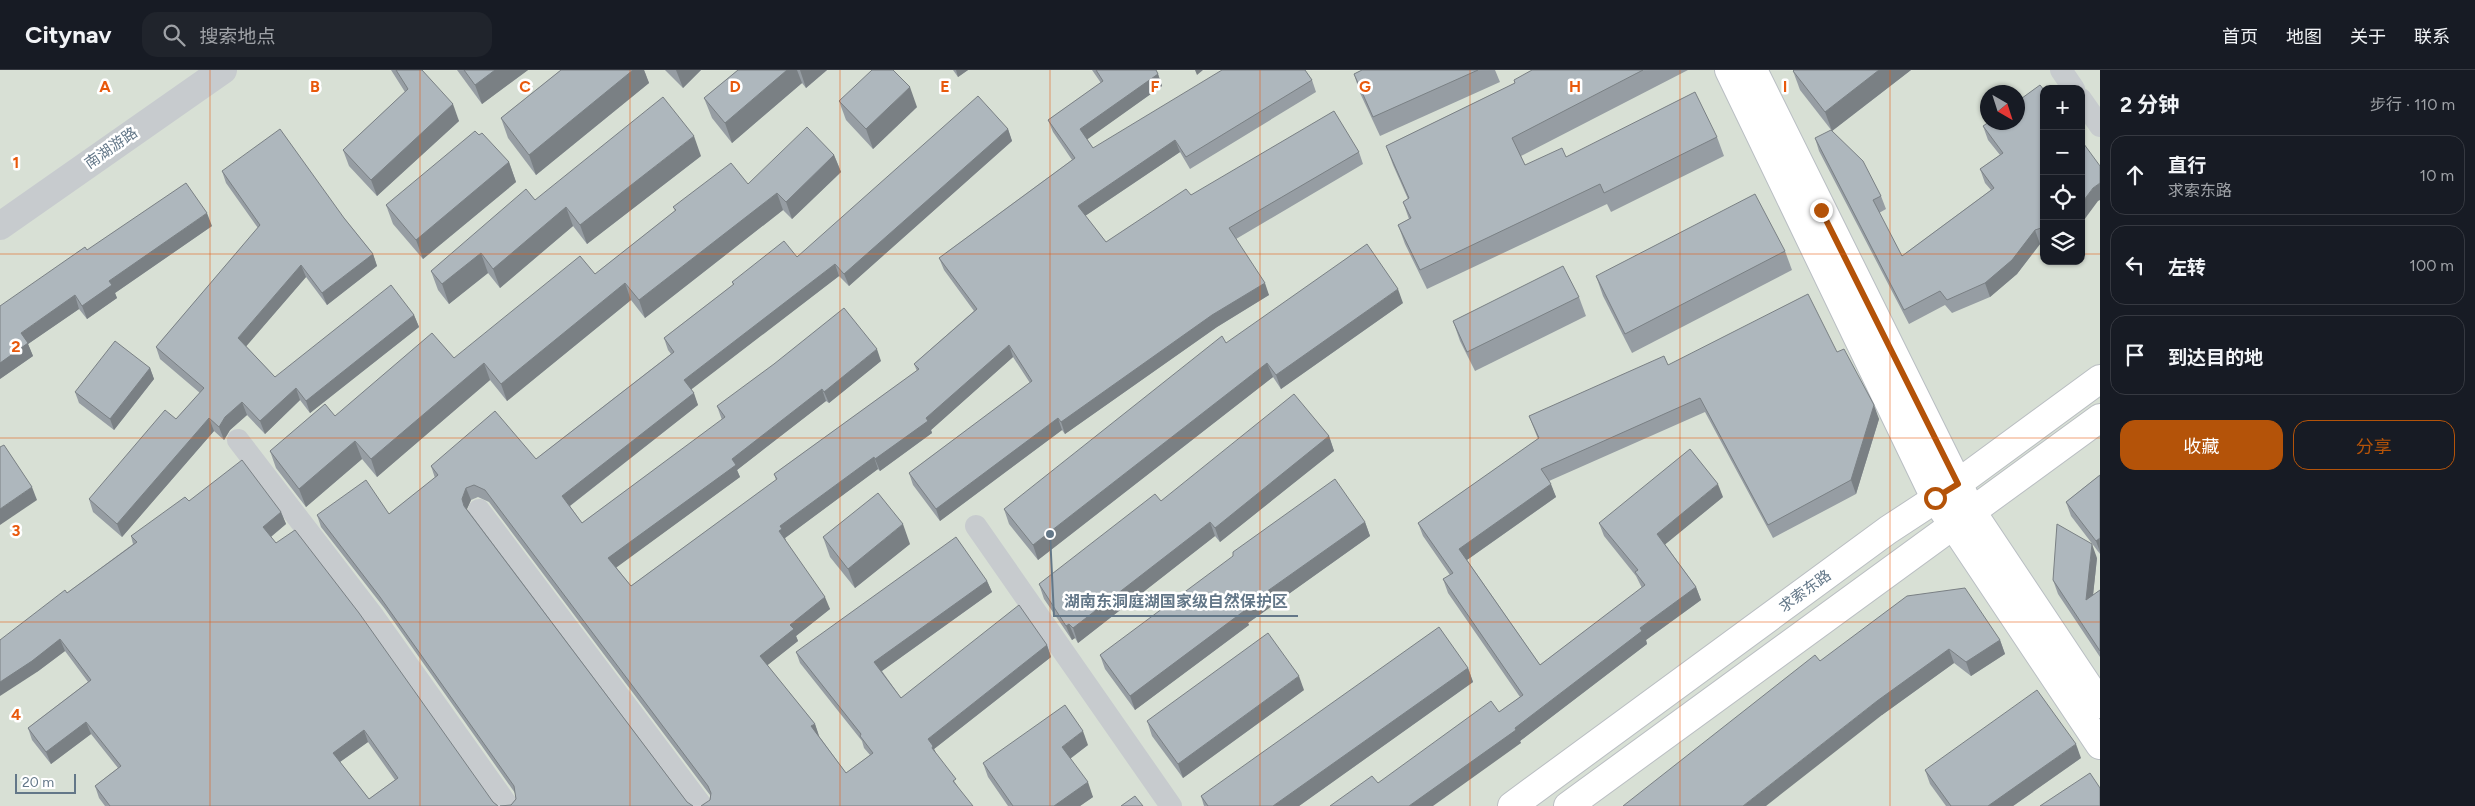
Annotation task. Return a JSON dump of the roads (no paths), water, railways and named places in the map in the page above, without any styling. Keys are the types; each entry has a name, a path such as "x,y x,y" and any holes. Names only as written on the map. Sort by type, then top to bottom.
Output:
{"main road":[{"path":"1729,70 1935,498 1962,519 2100,704"},
{"path":"1753,70 1958,484 1962,519 2100,746"},
{"name":"求索东路","path":"1512,806 1888,530 1958,484 2100,379"},
{"path":"1568,806 2100,418"}],"street":[{"name":"南湖游路","path":"0,226 223,70"},
{"path":"2061,70 2071,85"},
{"path":"2085,105 2100,126"},
{"path":"238,440 374,617 508,806"},
{"path":"479,510 702,806"},
{"path":"976,526 1171,806"}],"place":[{"name":"湖南东洞庭湖国家级自然保护区","path":"1050,534"}]}
